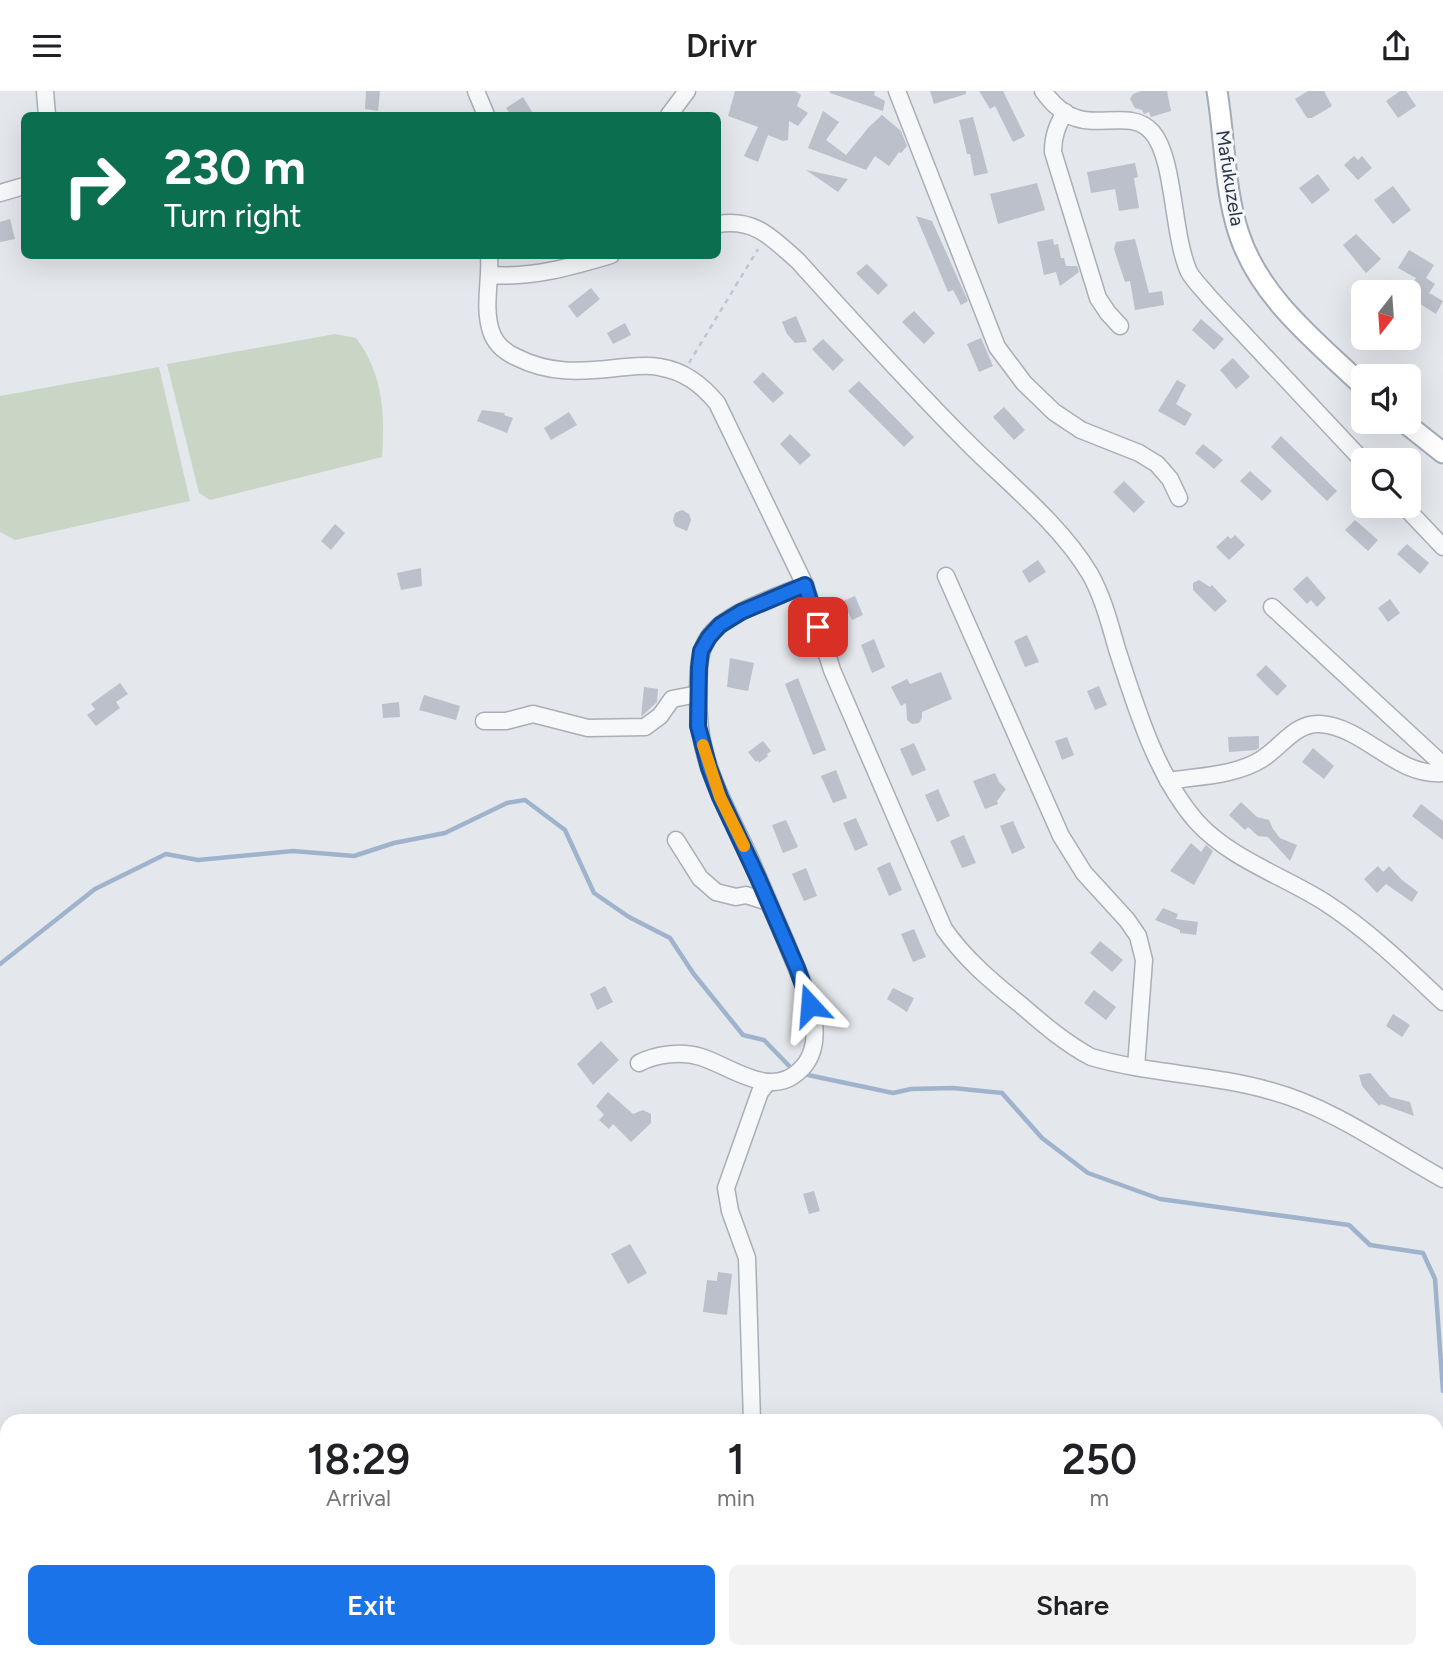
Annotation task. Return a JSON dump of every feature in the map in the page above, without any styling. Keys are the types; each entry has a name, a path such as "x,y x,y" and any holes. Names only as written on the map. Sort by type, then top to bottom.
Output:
{"main road":[{"name":"Mafukuzela","path":"1217,91 1233,210 1250,262 1290,318 1351,375"},
{"path":"1419,434 1443,453"}],"street":[{"path":"45,91 47,112"},
{"path":"477,91 485,112"},
{"path":"671,112 687,91"},
{"path":"897,91 997,347 1024,383 1054,412 1081,430 1139,453 1157,464 1170,479 1180,498"},
{"path":"1043,91 1065,113 1074,118 1090,121 1135,121 1150,130 1161,144 1180,244 1190,273 1209,297 1351,448"},
{"path":"1065,113 1057,126 1053,152 1098,298 1120,326"},
{"path":"0,193 21,186"},
{"path":"721,225 743,223 767,234 798,261 966,441 1071,547 1095,586 1127,678 1174,794 1209,832 1234,851 1326,903 1377,941 1443,1002"},
{"path":"489,259 488,304 491,330 496,342 506,352 539,367 570,373 657,366 695,381 716,403 805,585 832,670 944,929 976,968 1072,1046 1091,1057 1270,1090 1308,1104 1443,1179"},
{"path":"490,275 512,277 558,270 597,259"},
{"path":"1415,518 1443,547"},
{"path":"946,576 1061,836 1084,873 1138,936 1144,960 1136,1067"},
{"path":"639,1063 654,1058 688,1054 700,1056 750,1078 768,1082 793,1077 802,1070 813,1048 814,1024 797,968 709,768 698,726 701,651 709,637 720,625 741,612 805,585"},
{"path":"1272,607 1443,765"},
{"path":"484,721 506,721 533,713 588,728 645,727 660,716 672,699 698,694"},
{"path":"1168,781 1243,769 1263,758 1287,737 1316,723 1336,727 1418,770 1443,773"},
{"path":"676,840 700,878 716,892 736,897 746,895 768,902"},
{"path":"752,1414 747,1258 730,1210 726,1188 760,1092 768,1082"}],"path":[{"path":"682,374 767,234"}],"green space":[{"path":"335,334 356,338 372,365 382,410 382,457 210,500 199,493 167,364"},
{"path":"159,367 190,501 15,540 0,532 0,396"}],"building":[{"path":"366,91 380,91 378,111 365,109"},
{"path":"735,91 795,91 801,95 797,106 808,113 798,126 789,121 788,140 783,141 768,135 758,162 744,156 758,127 728,116"},
{"path":"875,91 874,95 885,101 883,111 830,93"},
{"path":"930,91 966,91 966,94 934,104"},
{"path":"979,91 1003,91 1025,136 1013,142 995,106 990,109"},
{"path":"1141,91 1167,91 1171,111 1151,117 1149,112 1144,114 1142,110 1135,108 1130,99 1133,94"},
{"path":"1308,91 1324,91 1332,106 1312,118 1307,118 1295,99"},
{"path":"1400,91 1406,91 1416,106 1398,118 1386,101"},
{"path":"523,97 532,112 509,112 506,108"},
{"path":"823,111 839,122 826,140 846,155 882,115 901,131 907,146 889,166 875,156 866,170 808,148"},
{"path":"973,117 988,173 974,176 959,120"},
{"path":"1354,156 1358,160 1362,156 1372,168 1358,180 1344,165"},
{"path":"1135,163 1138,177 1134,178 1139,208 1119,211 1115,189 1091,193 1087,172"},
{"path":"806,170 848,179 838,192"},
{"path":"1318,174 1330,190 1312,204 1299,188"},
{"path":"1037,183 1045,210 998,224 990,194"},
{"path":"1393,186 1411,210 1393,224 1374,200"},
{"path":"916,216 932,221 968,301 961,305 953,290 948,292"},
{"path":"10,219 15,239 0,242 0,222"},
{"path":"1356,234 1381,259 1366,273 1343,245"},
{"path":"1053,239 1054,245 1058,244 1066,266 1077,266 1079,272 1060,286 1056,272 1044,275 1037,242"},
{"path":"1135,239 1149,293 1162,291 1164,305 1135,310 1130,281 1125,282 1114,249 1116,242"},
{"path":"1409,250 1434,265 1426,278 1435,284 1429,293 1443,301 1436,314 1421,305 1421,280 1415,280 1416,278 1398,268"},
{"path":"867,264 888,285 878,295 856,273"},
{"path":"591,288 600,299 577,318 568,306"},
{"path":"914,311 935,333 924,344 902,322"},
{"path":"796,316 807,342 795,343 787,334 782,322"},
{"path":"1201,319 1224,339 1214,350 1192,330"},
{"path":"625,323 631,335 613,344 607,333"},
{"path":"981,338 993,366 979,372 967,344"},
{"path":"823,339 844,360 833,371 812,349"},
{"path":"1233,358 1250,377 1236,389 1220,370"},
{"path":"763,372 784,393 773,403 753,382"},
{"path":"1177,380 1186,385 1176,404 1192,414 1185,426 1158,411"},
{"path":"859,381 914,437 904,447 848,391"},
{"path":"1004,407 1025,430 1014,440 993,417"},
{"path":"482,410 505,413 504,415 513,418 507,433 477,421"},
{"path":"569,412 577,425 551,440 544,428"},
{"path":"790,434 811,455 800,465 780,444"},
{"path":"1281,436 1337,491 1327,501 1271,447"},
{"path":"1203,444 1223,460 1214,469 1195,453"},
{"path":"1250,471 1272,491 1262,501 1240,481"},
{"path":"1124,481 1145,502 1134,513 1113,492"},
{"path":"682,510 689,514 691,520 687,531 675,526 673,520 675,513"},
{"path":"1355,520 1378,540 1368,551 1345,530"},
{"path":"335,524 345,533 331,550 321,541"},
{"path":"1235,535 1245,545 1229,560 1216,547 1228,536 1231,539"},
{"path":"1407,544 1429,563 1420,574 1397,554"},
{"path":"1038,560 1046,572 1029,583 1022,571"},
{"path":"421,568 422,586 401,590 397,573"},
{"path":"1307,576 1326,598 1317,607 1311,600 1307,604 1293,589"},
{"path":"1199,580 1210,587 1212,585 1227,601 1215,612 1193,590 1193,583"},
{"path":"855,596 863,615 852,620 843,601"},
{"path":"1390,599 1400,613 1388,622 1378,608"},
{"path":"1027,635 1039,662 1025,667 1014,641"},
{"path":"874,639 885,667 872,673 861,645"},
{"path":"730,658 754,663 748,691 727,687"},
{"path":"1266,665 1287,686 1277,696 1256,675"},
{"path":"941,672 952,699 922,712 919,723 912,724 907,720 906,703 901,706 891,687 907,679 910,684"},
{"path":"798,678 826,750 813,755 785,684"},
{"path":"120,683 128,694 116,702 120,708 96,726 87,715 95,709 91,704"},
{"path":"1099,686 1107,705 1095,710 1087,691"},
{"path":"644,687 658,689 657,702 641,717"},
{"path":"424,695 460,706 456,720 419,710"},
{"path":"399,702 400,717 383,718 382,704"},
{"path":"1259,736 1259,748 1256,750 1229,752 1228,737"},
{"path":"1067,737 1074,755 1062,760 1055,741"},
{"path":"763,741 771,751 759,763 748,752"},
{"path":"914,743 926,770 912,776 900,749"},
{"path":"1313,748 1334,766 1324,779 1302,762"},
{"path":"836,770 847,798 833,803 821,776"},
{"path":"995,773 1006,789 997,801 998,804 985,809 973,781"},
{"path":"938,789 950,816 937,822 925,795"},
{"path":"1241,802 1257,817 1269,820 1280,838 1297,845 1290,861 1268,837 1258,836 1248,827 1245,830 1229,815"},
{"path":"1421,804 1443,821 1443,840 1412,816"},
{"path":"856,818 868,845 855,851 843,823"},
{"path":"786,820 798,847 783,853 772,825"},
{"path":"1013,821 1025,848 1012,854 1000,826"},
{"path":"964,835 976,863 962,868 950,841"},
{"path":"1191,843 1201,852 1206,845 1213,851 1194,885 1170,871"},
{"path":"890,862 902,890 889,896 877,868"},
{"path":"1378,866 1383,872 1389,866 1418,892 1412,902 1386,884 1377,893 1364,879"},
{"path":"806,868 817,896 804,901 792,874"},
{"path":"1163,908 1178,914 1176,919 1198,922 1196,935 1180,933 1180,930 1155,920"},
{"path":"914,929 926,957 913,962 901,934"},
{"path":"1100,941 1123,960 1112,972 1090,953"},
{"path":"605,986 613,1002 597,1010 590,994"},
{"path":"893,988 914,998 907,1012 887,999"},
{"path":"1094,990 1116,1007 1106,1020 1084,1003"},
{"path":"1393,1014 1410,1025 1402,1037 1386,1026"},
{"path":"601,1041 619,1060 593,1085 577,1064"},
{"path":"1370,1073 1390,1097 1410,1102 1414,1116 1381,1104 1379,1106 1362,1086 1359,1075"},
{"path":"608,1092 633,1114 643,1110 651,1114 651,1123 631,1142 613,1124 609,1129 599,1120 604,1115 596,1106"},
{"path":"814,1191 820,1211 809,1214 803,1194"},
{"path":"630,1244 647,1273 628,1284 611,1254"},
{"path":"718,1272 732,1274 727,1315 703,1312 707,1280 717,1281"}],"waterway":[{"path":"0,964 95,889 166,854 198,860 293,851 354,856 394,843 445,833 507,803 525,800 565,830 594,893 629,917 670,938 693,973 743,1035 764,1040 794,1071"},
{"path":"808,1075 893,1093 911,1089 953,1088 1002,1093 1042,1138 1088,1173 1160,1199 1349,1225 1370,1245 1423,1253 1435,1279 1443,1391"}],"slow traffic":[{"path":"703,745 720,797 744,846"}],"route":[{"path":"810,1005 797,968 709,768 698,726 699,668 701,651 720,625 741,612 805,585 818,627"}]}
